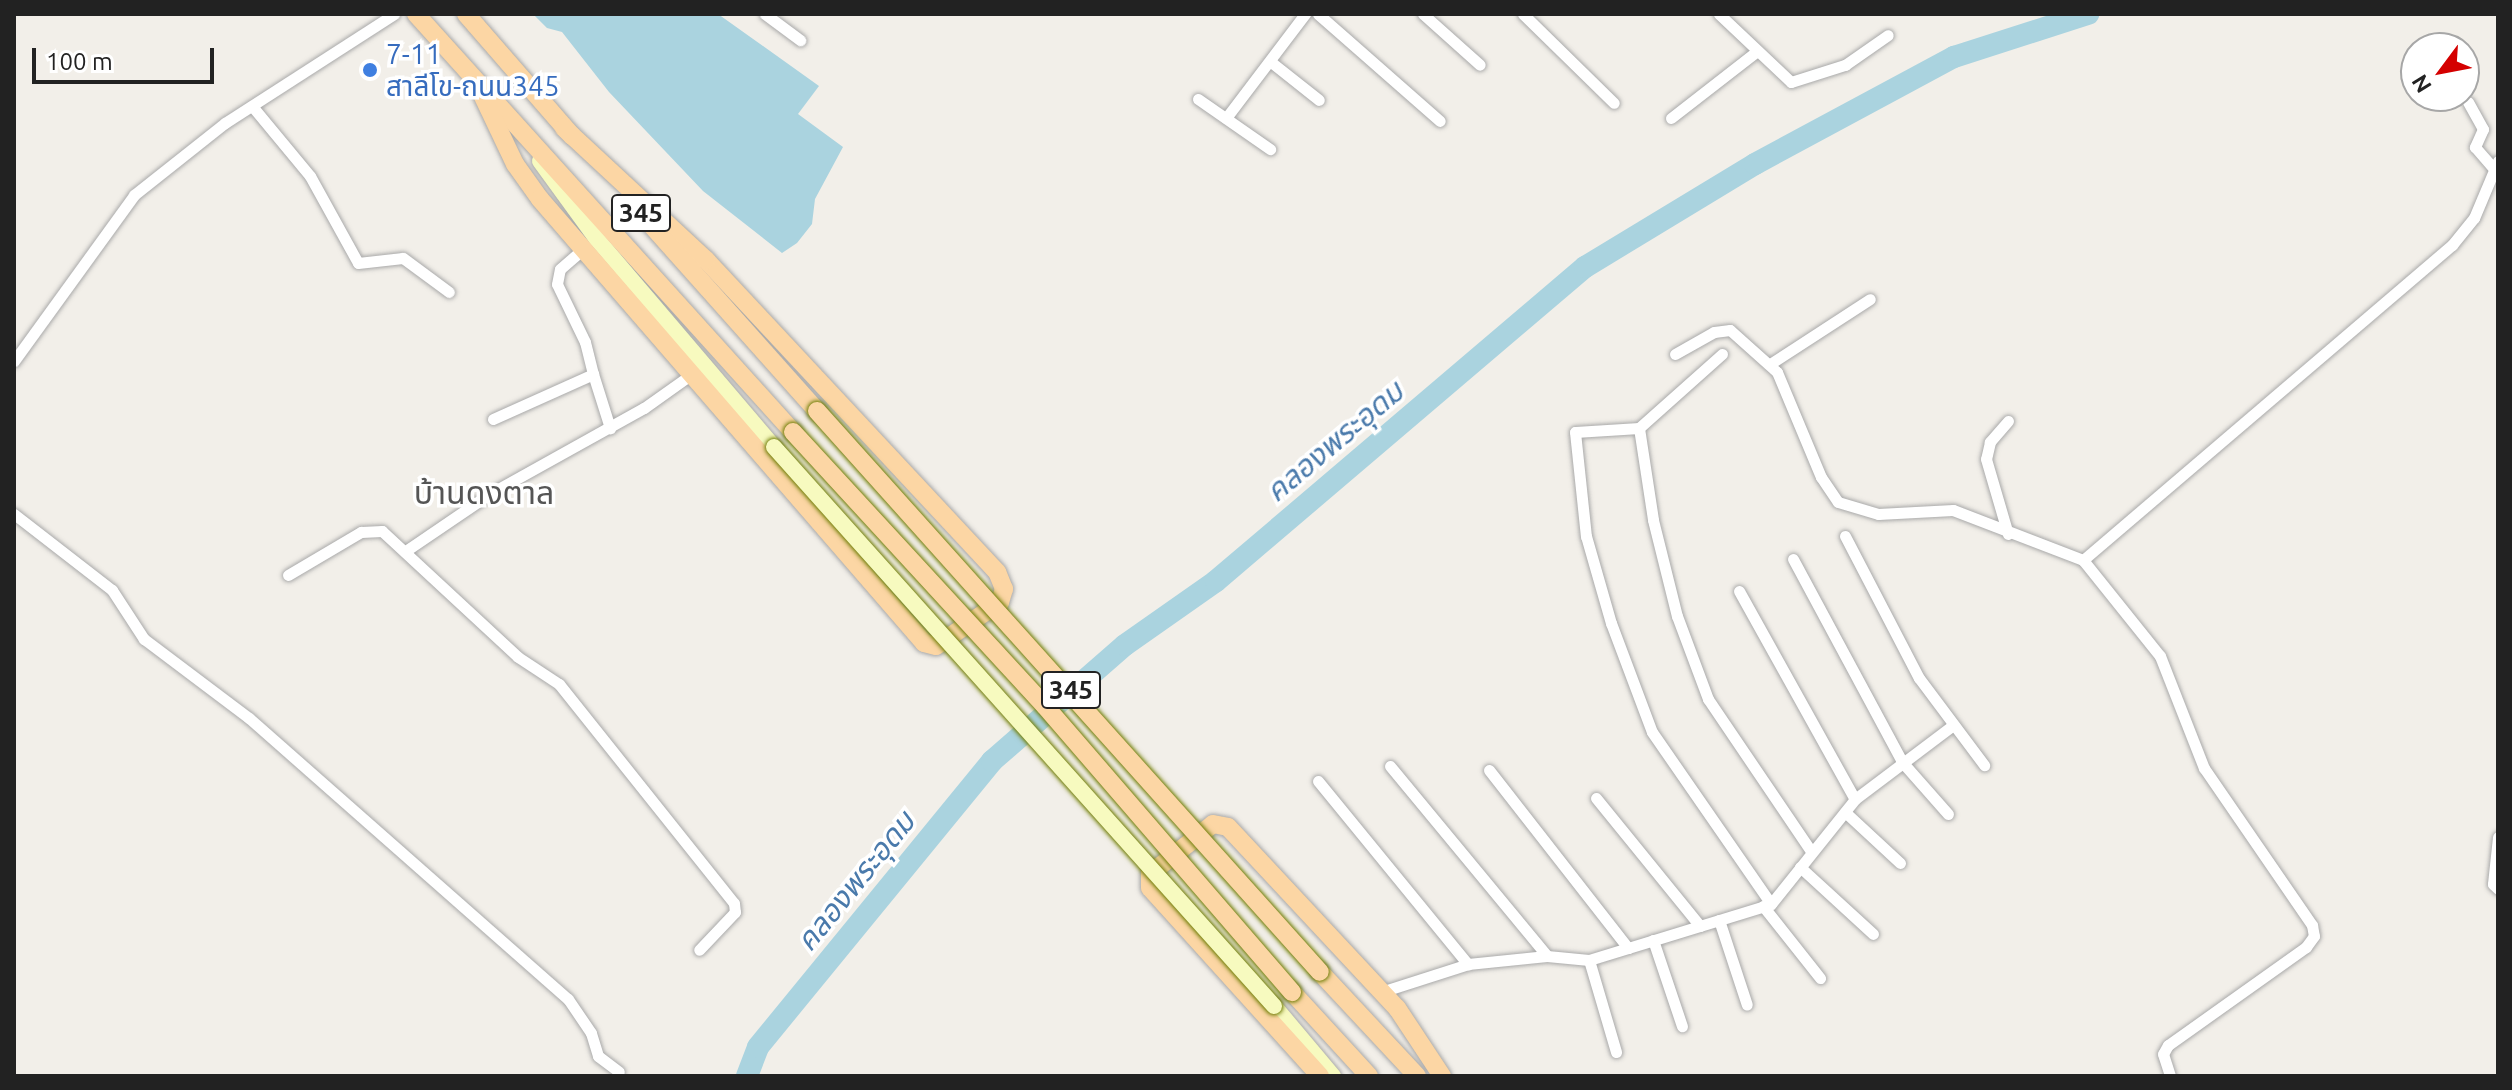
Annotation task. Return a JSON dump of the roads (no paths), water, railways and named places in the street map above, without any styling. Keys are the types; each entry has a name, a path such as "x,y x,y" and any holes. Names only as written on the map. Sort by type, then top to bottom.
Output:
{"main road":[{"name":"345","path":"416,14 1045,706 1292,992 1369,1076"},
{"name":"345","path":"466,14 817,411 1417,1076"},
{"path":"476,82 515,164 582,250 924,643 936,646 1000,602 1002,581 986,560 716,271 564,128"},
{"name":"345","path":"524,135 596,238 774,447 1333,1076"},
{"path":"1320,1076 1150,888 1150,874 1213,824 1228,827 1381,992 1442,1076"}],"street":[{"path":"14,361 134,195 252,106 394,14"},
{"path":"765,14 800,40"},
{"path":"1226,118 1305,14"},
{"path":"1318,14 1440,121"},
{"path":"1423,14 1480,65"},
{"path":"1523,14 1614,103"},
{"path":"1719,14 1784,77 1803,82 1857,59 1888,35"},
{"path":"1671,118 1757,51"},
{"path":"1271,62 1319,100"},
{"path":"1198,99 1270,149"},
{"path":"252,106 310,176 358,263 403,258 449,292"},
{"path":"2083,560 2452,245 2474,218 2496,165 2475,147 2483,129 2474,112"},
{"path":"582,250 556,276 610,428"},
{"path":"1770,364 1870,299"},
{"path":"1675,354 1723,329 1770,364 1798,415 1821,477 1838,502 1878,514 1953,510 2008,534 2083,560 2160,656 2204,768 2304,912 2314,936 2306,947 2168,1045 2163,1054 2170,1076"},
{"path":"1722,354 1639,428 1575,432 1590,551 1611,623 1652,732 1767,905 1820,978"},
{"path":"493,419 593,374"},
{"path":"407,550 472,506 610,428 689,376"},
{"path":"2008,421 1990,442 1986,459 2008,534"},
{"path":"1639,428 1653,520 1677,616 1708,699 1811,851"},
{"path":"14,514 112,590 144,639 249,718 568,999 591,1033 598,1056 619,1072"},
{"path":"288,575 361,532 382,531 407,550 518,657 559,684 734,903 731,917 699,950"},
{"path":"1845,536 1919,678 1984,765"},
{"path":"1793,559 1903,763 1948,814"},
{"path":"1739,591 1855,799"},
{"path":"1381,992 1468,964 1547,956 1589,960 1767,905 1855,799 1952,726"},
{"path":"1390,766 1547,956"},
{"path":"1489,770 1628,948"},
{"path":"1318,781 1468,964"},
{"path":"1596,798 1700,926"},
{"path":"1845,812 1900,863"},
{"path":"2498,837 2493,884 2498,889"},
{"path":"1800,867 1873,934"},
{"path":"1719,920 1747,1005"},
{"path":"1653,940 1682,1026"},
{"path":"1589,960 1616,1052"}],"water":[{"path":"533,14 718,14 819,86 798,114 843,147 815,199 812,224 797,243 782,253 703,191 609,92 562,32 547,28"}],"waterway":[{"name":"คลองพระอุดม","path":"747,1076 758,1047 992,761 1125,645 1216,581 1585,267 1755,164 1954,57 2088,14"}],"place":[{"name":"7-11 สาลีโข-ถนน345","path":"370,70"}],"district":[{"name":"บ้านดงตาล","path":"484,492"}]}
